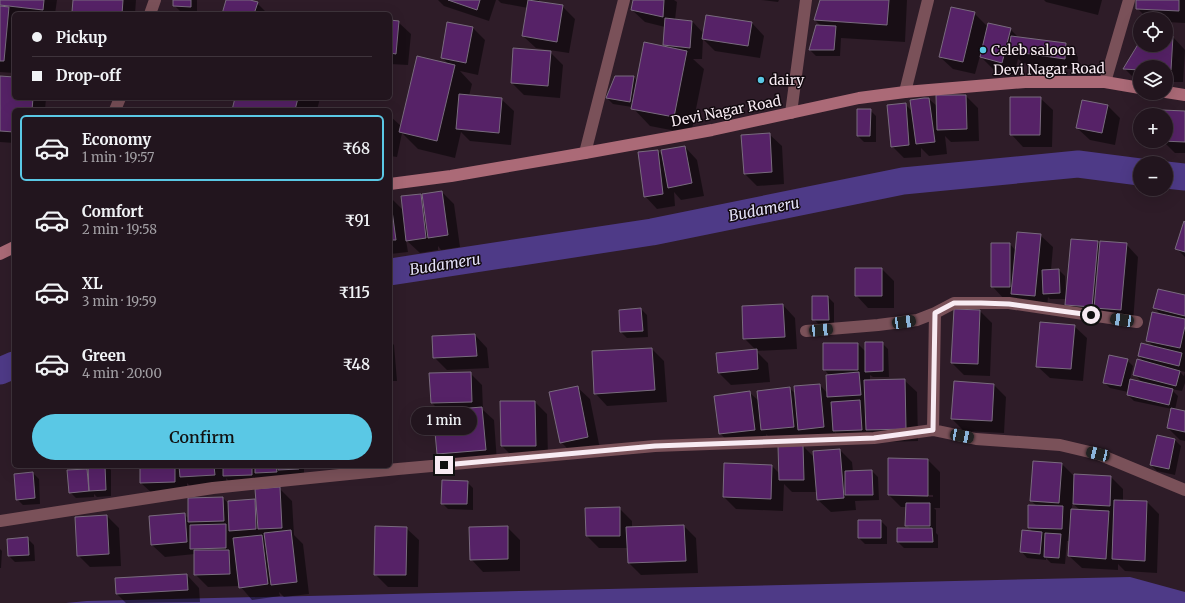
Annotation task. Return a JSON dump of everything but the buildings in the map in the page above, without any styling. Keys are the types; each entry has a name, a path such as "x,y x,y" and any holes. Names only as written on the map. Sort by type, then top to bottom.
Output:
{"street":[{"path":"151,12 155,0"},
{"path":"585,153 624,0"},
{"path":"791,113 806,0"},
{"path":"905,92 928,0"},
{"path":"1105,82 1128,0"},
{"name":"Devi Nagar Road","path":"392,184 451,176 712,130 859,98 905,92 1024,82 1105,82 1133,87"},
{"path":"1173,93 1185,95"},
{"path":"0,254 12,248"},
{"path":"806,331 878,326 917,320 954,303 1009,304 1137,322"},
{"path":"933,430 935,313"},
{"path":"0,521 214,488 398,469 655,446 874,438 933,430 976,439 1060,445 1098,454 1185,490"}],"shaded area":[{"path":"1130,577 1185,592 1185,603 66,603 87,601"}],"waterway":[{"name":"Budameru","path":"392,272 652,232 903,181 1078,164 1133,171"},
{"name":"Budameru","path":"1173,176 1185,177"},
{"name":"Budameru","path":"0,371 12,366"}],"place":[{"name":"Celeb saloon","path":"983,50"},
{"name":"dairy","path":"761,80"}],"route":[{"path":"444,465 655,446 874,438 933,430 935,313 954,303 981,303 1009,304 1091,315"}]}
